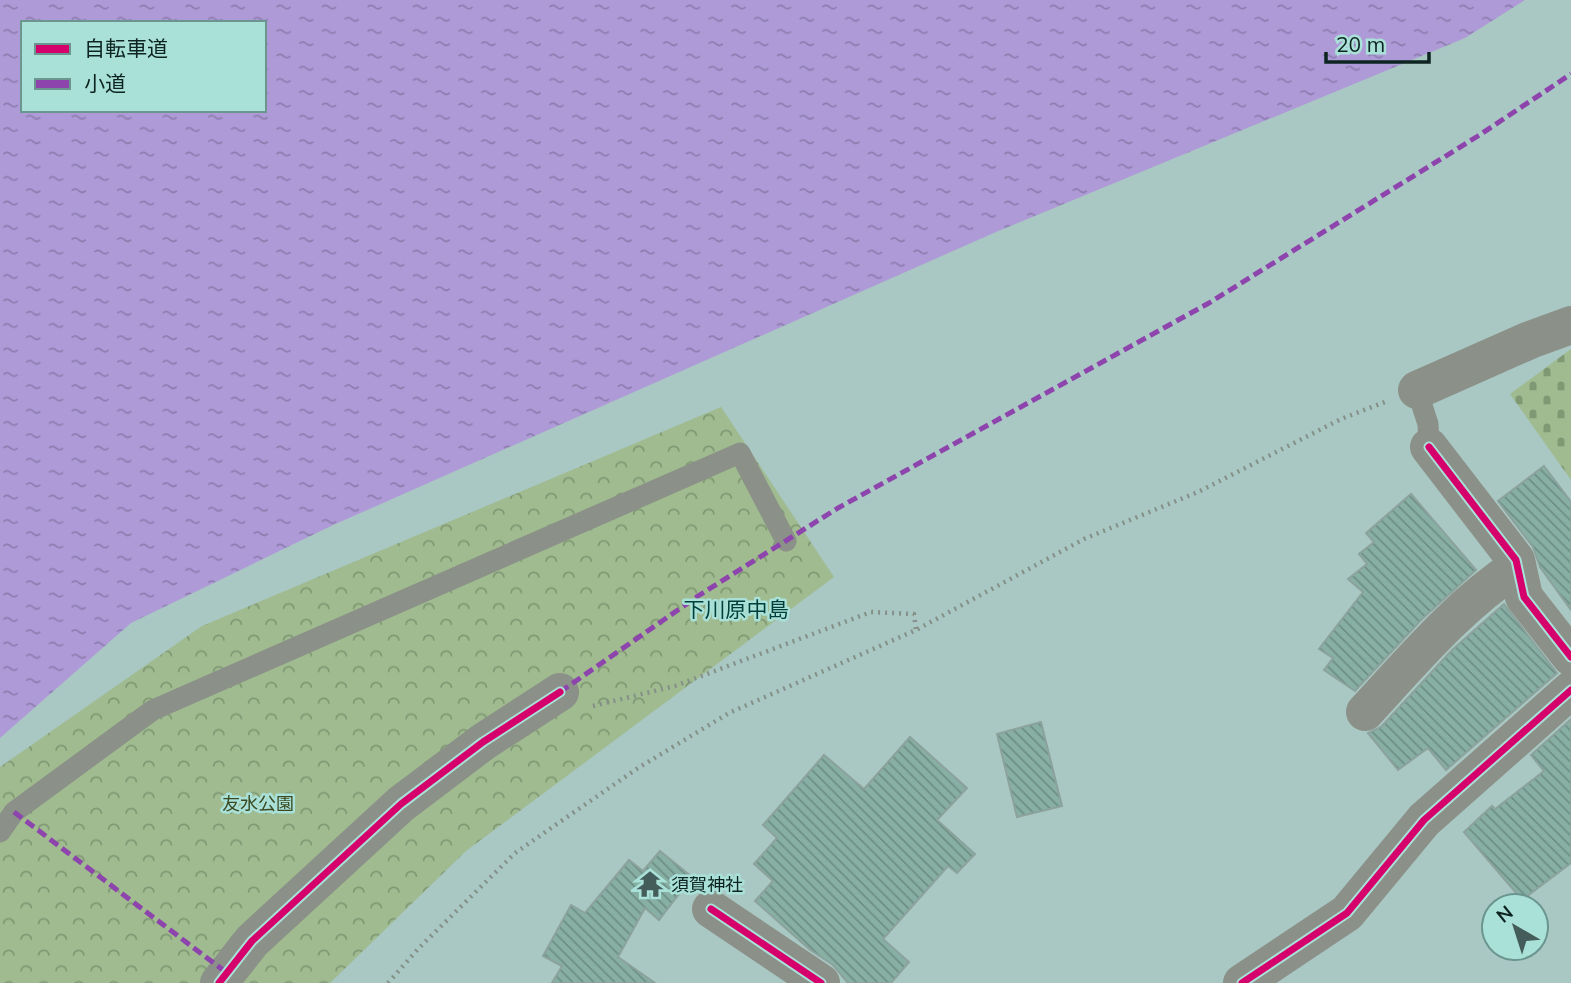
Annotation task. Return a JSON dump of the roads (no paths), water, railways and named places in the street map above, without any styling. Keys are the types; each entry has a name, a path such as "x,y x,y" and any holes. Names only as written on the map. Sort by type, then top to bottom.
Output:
{"street":[{"path":"1417,390 1571,325"},
{"path":"1429,447 1516,560 1524,597 1571,657"},
{"path":"1365,712 1424,647 1498,580 1517,567"},
{"path":"1242,983 1347,913 1424,821 1571,690"},
{"path":"219,983 252,941 401,804 483,742 560,692"},
{"path":"710,909 821,983"}],"lane":[{"path":"1417,390 1428,424 1429,447"},
{"path":"0,832 14,812 153,709 740,453 786,541"}],"water":[{"path":"0,0 1525,0 1465,38 996,232 331,526 131,623 0,738"}],"place":[{"name":"須賀神社","path":"650,884"}],"district":[{"name":"下川原中島","path":"736,609"}],"park label":[{"name":"友水公園","path":"258,803"}]}
